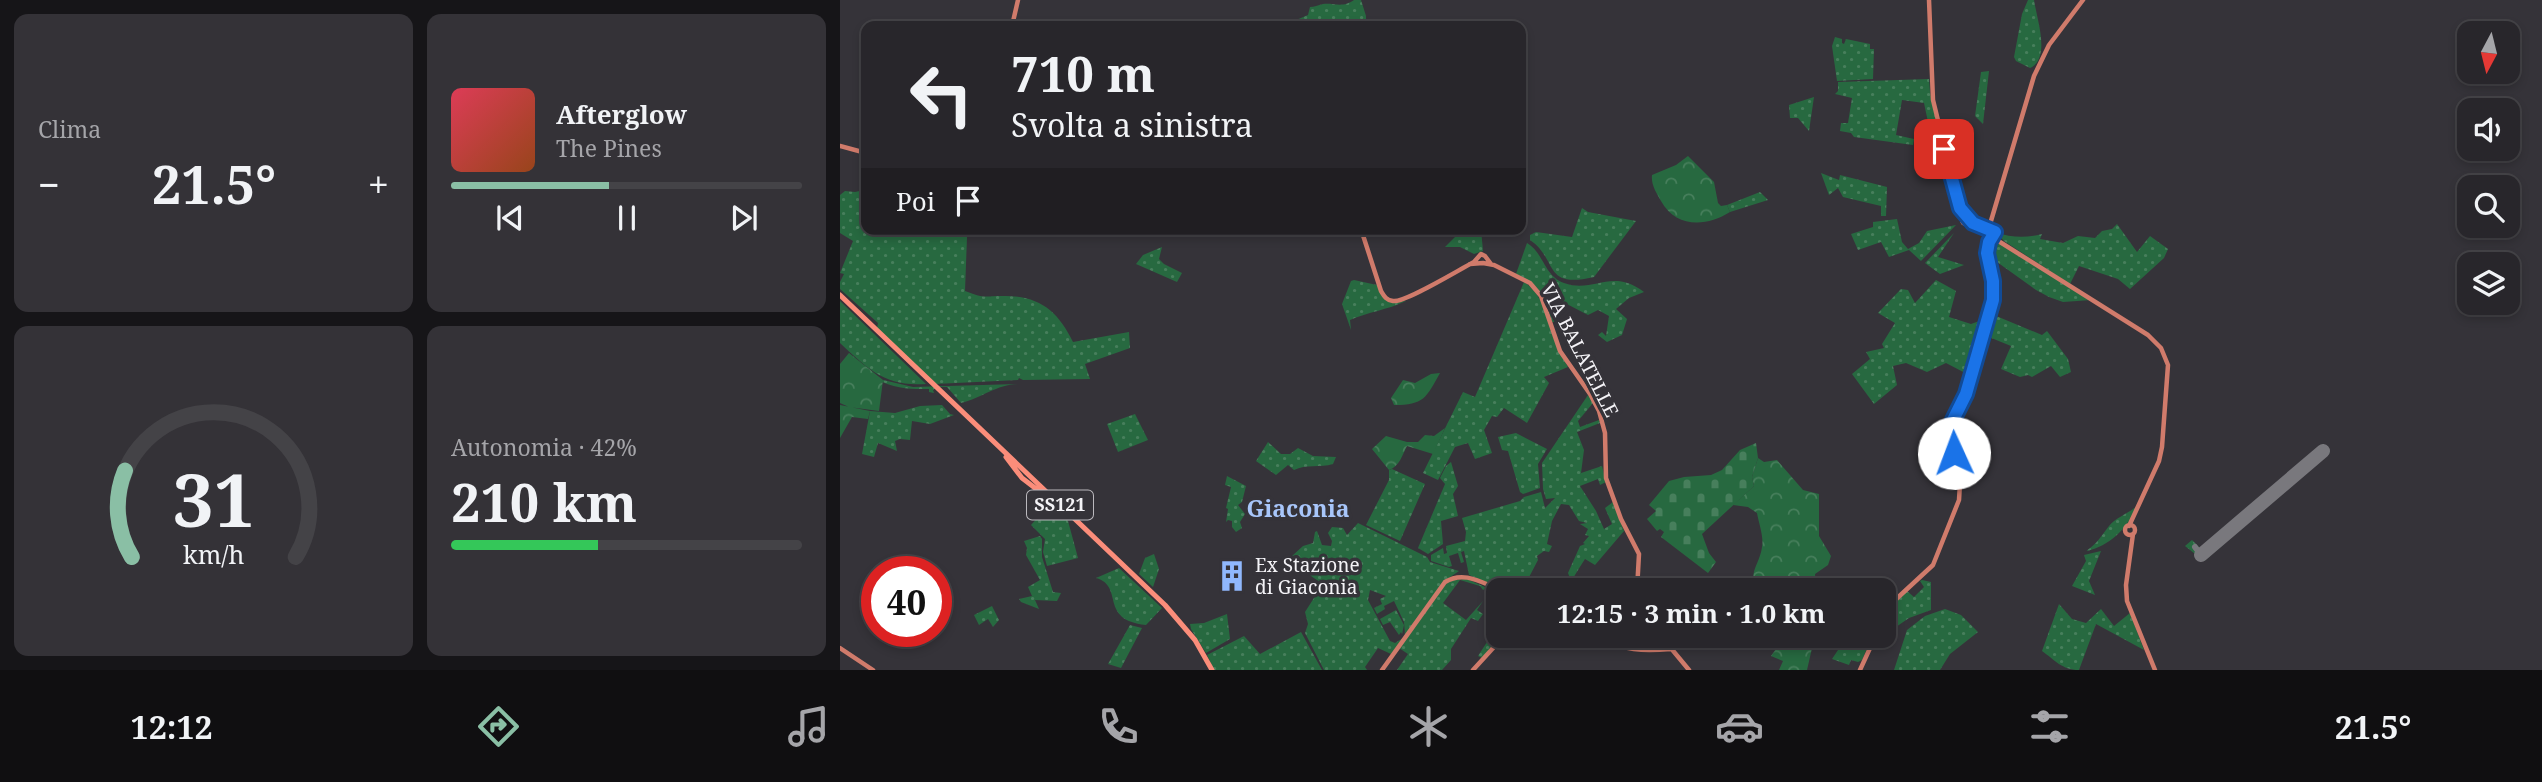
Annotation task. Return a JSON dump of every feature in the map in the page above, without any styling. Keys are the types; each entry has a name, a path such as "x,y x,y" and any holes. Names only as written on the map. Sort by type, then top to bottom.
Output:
{"main road":[{"name":"SS121","path":"840,297 1185,623 1211,670"},
{"name":"SS121","path":"933,386 1006,457 1022,478 1052,501 1185,623 1211,670"}],"street":[{"path":"1013,21 1018,0"},
{"path":"1929,0 1933,100 1960,208 1967,219 2148,335 2163,352 2168,365 2162,453 2131,526 2132,548 2126,585 2127,601 2155,670"},
{"path":"1896,599 1935,561 1959,500 1960,483 1953,420 1966,394 1993,300 1988,247 1994,219 2031,83 2049,45 2083,0"},
{"path":"840,146 861,152"},
{"name":"VIA BALATELLE","path":"1364,235 1381,291 1389,300 1402,300 1470,264 1482,261 1527,281 1539,292 1560,351 1596,405 1605,433 1606,478 1621,519 1639,554 1638,578"},
{"path":"2130,534 2125,529 2131,526"},
{"path":"1381,670 1442,585 1455,577 1466,576 1486,584"},
{"path":"840,648 873,670"},
{"path":"1474,670 1494,648"},
{"path":"1631,648 1643,651 1671,649 1689,670"},
{"path":"1860,670 1870,648"}],"green space":[{"path":"1361,0 1366,21 1294,21 1308,15 1310,7 1323,4 1343,5"},
{"path":"2028,0 2034,0 2041,38 2040,56 2030,68 2016,61 2014,57 2022,14"},
{"path":"1835,37 1842,39 1844,44 1846,39 1870,44 1870,49 1874,49 1873,79 1837,81 1832,46"},
{"path":"1989,71 1983,124 1975,116 1981,72"},
{"path":"1929,79 1940,140 1934,147 1917,145 1918,139 1932,141 1924,103 1902,100 1896,135 1914,139 1913,145 1854,137 1851,133 1840,131 1841,123 1848,123 1852,98 1835,94 1838,91 1838,82"},
{"path":"1814,97 1809,131 1798,118 1790,118 1789,105"},
{"path":"1688,156 1714,182 1718,203 1721,206 1727,205 1730,212 1711,220 1692,222 1667,210 1654,188 1652,175 1676,165"},
{"path":"1821,173 1839,180 1840,175 1887,187 1886,216 1881,216 1881,206 1843,197 1838,188 1829,195"},
{"path":"845,191 861,191 861,235 962,235 967,237 965,291 981,296 1015,296 1037,302 1054,314 1073,342 1129,332 1130,348 1085,364 1090,379 1019,378 935,384 877,328 878,323 840,289 844,274 840,273 853,241 840,233 840,195"},
{"path":"1760,192 1768,200 1730,212 1727,205"},
{"path":"1582,208 1588,212 1636,221 1594,277 1566,279 1553,270 1539,248 1530,240 1530,235 1536,232 1572,237"},
{"path":"1897,219 1902,242 1908,249 1919,243 1927,231 1956,225 1921,261 1909,250 1889,257 1881,242 1858,250 1851,234 1873,227 1873,222"},
{"path":"2117,224 2137,252 2150,236 2168,249 2164,258 2130,289 2118,279 2079,266 2070,284 2004,241 1996,232 2019,237 2042,234 2040,239 2063,243 2078,236 2095,238 2102,231 2112,229"},
{"path":"1954,233 1938,257 1964,265 1940,274 1925,263"},
{"path":"1457,235 1482,235 1483,251 1474,254 1460,247 1445,247"},
{"path":"1992,239 2091,300 2063,302 2036,290 1990,257"},
{"path":"1527,243 1537,252 1552,275 1564,283 1585,286 1622,282 1644,292 1629,298 1616,309 1627,319 1622,335 1607,342 1598,335 1602,332 1606,336 1609,316 1598,310 1588,315 1563,302 1552,322 1541,293 1516,274"},
{"path":"1162,247 1159,259 1182,273 1177,282 1136,264 1143,255"},
{"path":"1936,280 1956,291 1949,317 1971,324 1985,319 1969,375 1946,363 1927,372 1906,363 1893,366 1897,385 1874,404 1852,374 1870,359 1866,352 1884,348 1882,344 1895,323 1878,313 1901,289 1908,290 1915,303"},
{"path":"1351,281 1377,285 1390,302 1406,301 1350,320 1351,330 1342,304"},
{"path":"1524,282 1540,300 1556,344 1568,367 1544,377 1549,383 1527,423 1504,408 1497,417 1492,416 1484,430 1492,453 1475,459 1468,443 1455,447 1438,480 1423,473 1463,392 1475,397"},
{"path":"840,301 926,384 899,383 888,379 859,361 840,343"},
{"path":"1989,313 2042,335 2047,331 2068,359 2071,372 2060,377 2051,366 2032,377 2020,377 2001,369 2011,346 1984,335"},
{"path":"849,353 883,380 879,411 849,407 840,403 840,364"},
{"path":"1440,373 1423,398 1412,404 1394,405 1391,398 1403,380 1415,383 1431,374"},
{"path":"883,380 913,387 1019,384 1004,386 961,403 947,387 937,387 933,390 934,393 929,392 929,389 894,386 882,382"},
{"path":"1588,395 1593,403 1578,421 1580,427 1599,420 1600,423 1577,432 1584,450 1581,473 1602,466 1606,482 1600,485 1598,479 1580,486 1604,529 1612,524 1605,508 1613,502 1624,531 1595,565 1585,559 1570,578 1568,573 1580,546 1585,544 1583,543 1589,536 1585,535 1588,529 1580,524 1587,523 1579,521 1569,505 1561,504 1552,521 1547,544 1552,546 1549,552 1544,551 1537,556 1538,560 1529,578 1486,578 1486,582 1469,575 1464,551 1461,552 1464,562 1461,563 1458,553 1449,556 1452,566 1449,567 1431,561 1431,555 1443,548 1444,554 1447,553 1446,546 1465,541 1466,532 1462,518 1541,492 1545,508 1555,498 1546,499 1542,463"},
{"path":"840,405 870,411 868,419 852,417 840,438"},
{"path":"942,405 954,415 930,424 912,421 910,440 895,441 897,451 878,443 874,457 862,454 870,411 895,413 920,406"},
{"path":"1135,414 1148,440 1118,452 1107,424"},
{"path":"1445,428 1433,454 1407,446 1398,463 1389,470 1372,449 1386,436 1418,442 1425,435 1434,436"},
{"path":"1516,433 1547,449 1538,464 1540,488 1523,494 1520,492 1508,451 1502,450 1498,437"},
{"path":"1268,442 1281,454 1290,454 1298,448 1313,456 1336,457 1333,464 1328,465 1294,470 1288,465 1276,475 1256,461"},
{"path":"1756,443 1758,458 1752,477 1754,486 1702,534 1709,553 1716,562 1708,573 1661,537 1664,532 1660,529 1657,531 1647,519 1656,511 1649,505 1669,481 1711,475 1722,470 1740,450"},
{"path":"2323,444 2330,452 2204,561 2185,546 2192,540 2201,549"},
{"path":"1758,458 1764,462 1777,460 1803,490 1819,494 1819,536 1831,556 1828,565 1815,574 1815,578 1753,578 1762,543 1757,513 1748,507 1733,505 1754,486 1752,477"},
{"path":"1451,462 1458,486 1453,494 1458,516 1441,521 1443,544 1428,554 1418,548 1445,484 1440,478"},
{"path":"1389,470 1425,484 1400,541 1366,525 1389,480"},
{"path":"1227,476 1246,486 1242,502 1238,505 1245,514 1240,522 1242,528 1236,532 1232,521 1226,522 1231,487 1225,485"},
{"path":"1049,505 1068,521 1078,558 1047,566 1043,552 1045,539 1031,525"},
{"path":"2138,505 2118,534 2103,545 2086,551 2112,523"},
{"path":"1358,523 1427,557 1430,562 1459,571 1443,582 1405,635 1404,622 1394,601 1384,606 1385,609 1377,614 1374,608 1382,604 1380,599 1386,596 1370,590 1368,600 1390,641 1395,643 1403,638 1391,654 1378,648 1365,667 1367,670 1324,670 1305,633 1308,624 1305,612 1321,583 1284,557 1292,556 1303,546 1313,543 1317,531 1322,545 1331,546 1328,533 1332,527 1343,528 1347,535"},
{"path":"1040,536 1042,557 1053,592 1061,593 1057,601 1035,600 1039,609 1019,599 1032,596 1028,587 1040,580 1026,555 1024,541"},
{"path":"2101,551 2089,581 2095,595 2072,586 2086,561 2084,555"},
{"path":"1154,554 1159,569 1153,587 1139,574 1145,558"},
{"path":"1119,568 1162,608 1146,625 1122,617 1105,582 1096,578"},
{"path":"1467,579 1486,588 1483,590 1480,586 1460,580 1443,603 1466,620 1483,601 1477,610 1483,614 1478,621 1471,618 1451,649 1451,660 1442,670 1397,670 1408,654 1399,648 1451,580"},
{"path":"1920,581 1931,582 1931,610 1909,618 1896,627 1896,603 1907,591 1914,597 1924,587"},
{"path":"2059,604 2072,619 2086,623 2101,609 2114,626 2130,613 2144,650 2096,624 2079,670 2063,666 2042,651"},
{"path":"992,606 999,620 993,627 988,619 979,625 974,615"},
{"path":"1945,609 1961,615 1978,632 1950,654 1940,670 1894,670 1907,630 1925,616"},
{"path":"1396,610 1404,625 1402,634 1401,632 1399,635 1390,622 1383,625 1380,619"},
{"path":"1227,614 1230,639 1206,653 1190,624 1204,623"},
{"path":"1130,625 1142,628 1121,668 1108,664"},
{"path":"1301,632 1322,670 1214,670 1207,655 1244,636 1260,654"},
{"path":"1486,644 1486,648 1491,648 1482,658 1478,656"},
{"path":"1777,648 1812,648 1807,670 1779,670 1783,661 1771,656"},
{"path":"1839,648 1867,648 1862,660 1851,660 1849,665 1832,659"}],"taxiway":[{"path":"2195,547 2201,555"}],"runway":[{"path":"2201,555 2323,451"}],"place":[{"name":"Ex Stazione di Giaconia","path":"1232,576"}],"district":[{"name":"Giaconia","path":"1298,509"}],"route":[{"path":"1944,149 1960,208 1973,223 1995,232 1987,253 1993,281 1993,300 1984,323 1981,344 1966,394 1953,420 1954,453"}]}
